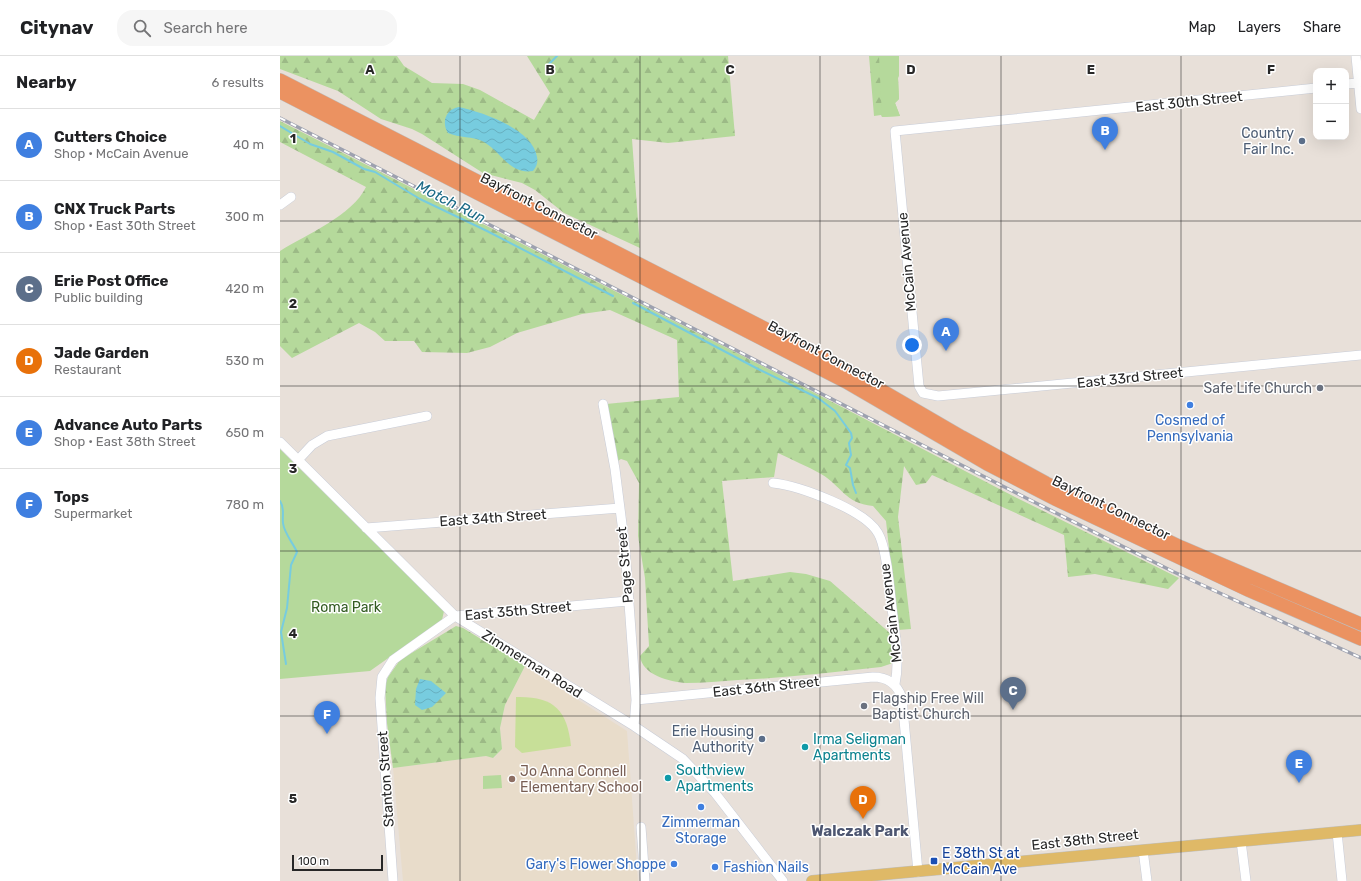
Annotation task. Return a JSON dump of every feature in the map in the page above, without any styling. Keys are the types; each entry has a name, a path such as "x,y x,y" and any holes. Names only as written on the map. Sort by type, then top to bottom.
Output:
{"highway":[{"name":"Bayfront Connector","path":"280,80 852,373 968,441 1046,483 1181,546 1358,622"},
{"name":"Bayfront Connector","path":"280,92 839,379 1017,480 1096,520 1361,639"},
{"path":"1263,596 1314,611 1361,630"}],"main road":[{"name":"East 38th Street","path":"812,881 1361,830"}],"street":[{"path":"1356,56 1361,109"},
{"path":"1349,84 1358,83"},
{"name":"East 30th Street","path":"895,131 1313,88"},
{"name":"McCain Avenue","path":"895,131 919,386 923,392"},
{"path":"280,205 291,197"},
{"name":"East 33rd Street","path":"923,392 938,396 1361,355"},
{"name":"Page Street","path":"603,404 620,508 636,700 634,726"},
{"path":"298,460 312,445 327,436 427,416"},
{"name":"Zimmerman Road","path":"280,442 455,616 634,726 667,748 694,769 783,881"},
{"name":"McCain Avenue","path":"773,482 832,500 848,508 869,523 879,534 887,570 897,664 895,684 900,690 902,698 918,872"},
{"name":"East 34th Street","path":"366,528 620,508"},
{"name":"East 35th Street","path":"382,677 388,665 397,656 455,616 628,601"},
{"name":"Stanton Street","path":"382,677 380,702 393,881"},
{"name":"East 36th Street","path":"636,700 873,677 884,678 895,684"},
{"path":"641,827 645,881"},
{"path":"1337,832 1342,881"},
{"path":"1242,841 1246,881"},
{"path":"1143,850 1147,881"}],"shaded area":[{"name":"Jo Anna Connell Elementary School","path":"525,666 627,731 638,881 403,881 393,768 486,756 494,758 502,749 500,728 505,705"}],"green space":[{"path":"280,56 397,56 404,66 432,83 463,84 480,90 534,120 550,93 527,56 728,56 735,136 668,143 632,139 640,248 564,213 535,190 522,183 483,173 422,134 412,129 381,119 338,91 280,69"},
{"path":"869,56 899,56 899,99 895,103 900,116 874,116"},
{"path":"879,56 899,56 899,99 895,103 900,116 882,117"},
{"path":"280,121 790,380 1015,497 1179,578 1168,589 1095,574 1068,577 1064,535 932,475 926,483 916,485 904,466 898,517 911,629 898,630 886,521 873,506 863,504 849,498 821,474 778,453 774,477 722,481 733,581 790,572 806,574 830,581 891,634 893,663 881,667 810,675 686,683 665,679 651,673 642,663 640,656 649,646 645,578 638,536 639,483 627,461 621,459 616,462 606,404 679,397 677,340 610,310 582,314 517,333 490,347 467,353 422,352 414,341 385,341 375,332 359,323 292,358 280,346 280,251 340,216 359,197 366,187 280,142"},
{"name":"Roma Park","path":"280,449 444,611 442,620 370,671 280,679"},
{"path":"456,626 463,628 525,666 505,705 500,728 502,749 493,758 486,756 393,768 387,723 385,686 388,677 400,660"},
{"path":"516,697 540,699 549,702 556,707 562,714 566,723 571,746 522,753 515,747"},
{"path":"501,775 502,788 483,789 483,776"}],"water":[{"path":"459,107 493,118 517,130 533,147 537,157 537,164 533,171 518,170 506,162 490,146 480,140 448,133 445,125 446,117 451,110"},
{"path":"420,679 431,681 446,693 432,707 422,710 415,705 416,689"}],"waterway":[{"path":"547,66 557,56"},
{"name":"Motch Run","path":"280,126 310,144 333,152 364,169 375,172 420,199 487,231 613,296"},
{"path":"633,303 758,369 818,398 835,411 851,433 852,438 849,443 851,455 846,465 850,468 856,493"},
{"name":"Motch Run","path":"280,501 283,509 284,527 297,552 291,565 287,608 281,632 286,664"}],"railway":[{"path":"280,118 1174,572 1361,658"}],"place":[{"name":"Country Fair Inc.","path":"1302,141"},
{"name":"CNX Truck Parts","path":"1105,150"},
{"name":"Cutters Choice","path":"946,351"},
{"name":"Safe Life Church","path":"1320,388"},
{"name":"Cosmed of Pennsylvania","path":"1190,405"},
{"name":"Flagship Free Will Baptist Church","path":"864,706"},
{"name":"Erie Post Office","path":"1013,710"},
{"name":"Tops","path":"327,734"},
{"name":"Erie Housing Authority","path":"762,739"},
{"name":"Irma Seligman Apartments","path":"805,747"},
{"name":"Southview Apartments","path":"668,778"},
{"name":"Jo Anna Connell Elementary School","path":"512,779"},
{"name":"Advance Auto Parts","path":"1299,783"},
{"name":"Zimmerman Storage","path":"701,807"},
{"name":"Jade Garden","path":"863,819"},
{"name":"E 38th St at McCain Ave","path":"934,861"},
{"name":"Gary's Flower Shoppe","path":"674,864"},
{"name":"Fashion Nails","path":"715,867"}],"district":[{"name":"Walczak Park","path":"860,831"}]}
